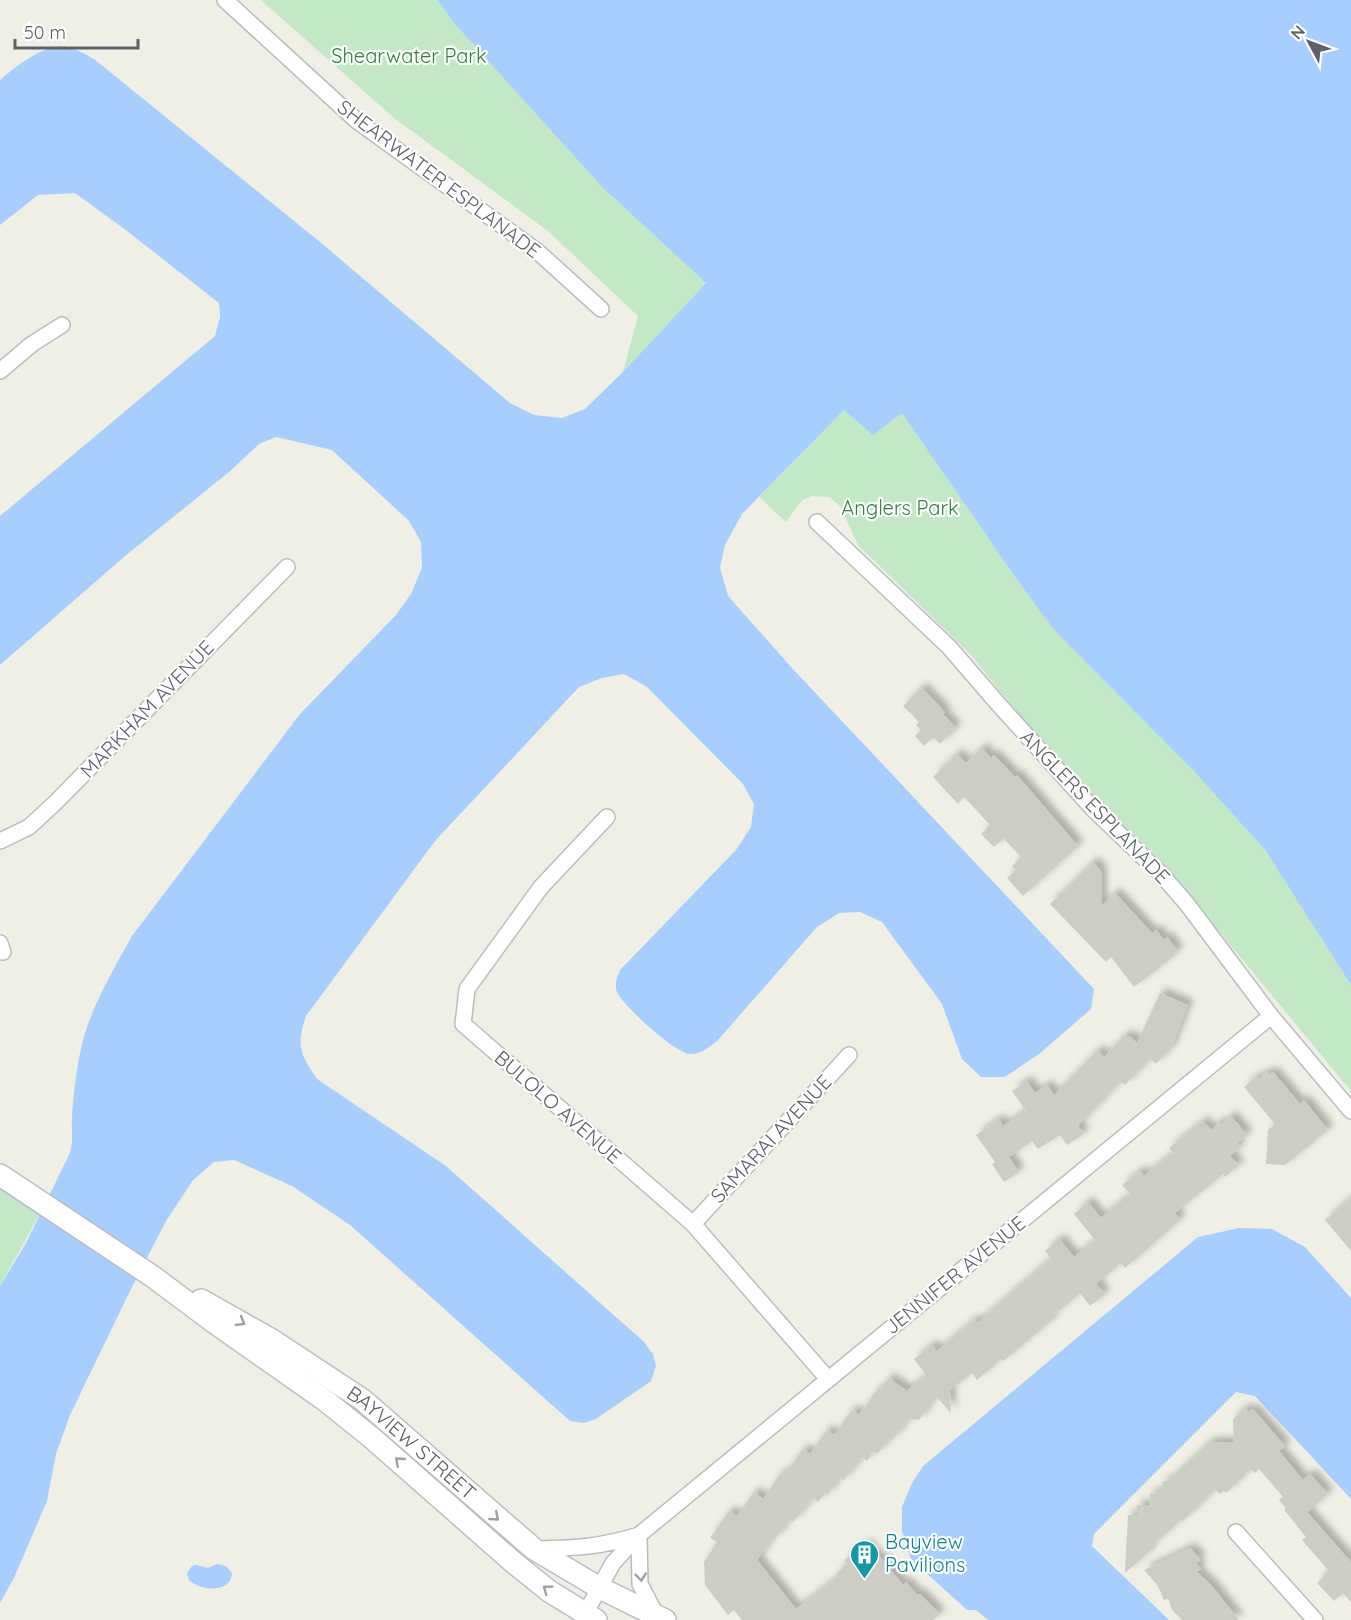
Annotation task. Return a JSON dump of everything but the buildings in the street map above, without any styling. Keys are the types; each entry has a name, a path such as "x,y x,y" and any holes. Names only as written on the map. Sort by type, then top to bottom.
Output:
{"main road":[{"name":"BAYVIEW STREET","path":"0,1167 29,1194"},
{"name":"BAYVIEW STREET","path":"0,1175 152,1276 221,1311 295,1366 372,1438 522,1569 549,1591 590,1617"},
{"name":"BAYVIEW STREET","path":"295,1366 363,1401 534,1549 598,1587 661,1618"}],"street":[{"name":"SHEARWATER ESPLANADE","path":"225,0 357,121 537,251 600,309"},
{"path":"0,371 32,344 62,325"},
{"name":"ANGLERS ESPLANADE","path":"817,522 949,647 1093,809 1161,874 1187,904 1271,1016 1351,1111"},
{"name":"MARKHAM AVENUE","path":"0,841 29,826 56,802 286,567"},
{"name":"BULOLO AVENUE","path":"607,817 541,886 466,989 463,1024 693,1224 828,1379"},
{"name":"JENNIFER AVENUE","path":"590,1617 598,1587 613,1563 639,1535 1271,1016"},
{"name":"SAMARAI AVENUE","path":"693,1224 849,1055"},
{"path":"1236,1533 1315,1620"},
{"path":"639,1535 640,1584 661,1618"},
{"name":"JENNIFER AVENUE","path":"534,1549 578,1549 609,1545 639,1535"}],"green space":[{"name":"Shearwater Park","path":"261,0 438,0 453,22 602,187 706,283 623,372 638,316 548,231 394,118"},
{"name":"Anglers Park","path":"844,410 902,413 1054,630 1192,769 1265,850 1351,985 1351,1091 1179,883 1064,770 970,654 858,545 840,506 829,497 812,496 802,500 786,522 759,497"},
{"path":"0,1188 39,1215 0,1286"}],"water":[{"path":"438,0 1351,0 1351,985 1265,850 1192,769 1054,630 902,413 873,435 844,410 742,514 725,545 720,568 728,596 792,668 1094,989 1091,1009 1039,1054 1005,1077 981,1077 962,1059 942,1004 882,922 860,912 839,913 817,927 718,1040 705,1050 694,1054 683,1052 673,1046 650,1028 621,999 616,989 617,978 620,970 736,850 751,827 754,804 743,784 647,687 624,674 602,678 579,687 435,841 306,1016 301,1035 301,1049 317,1079 446,1166 643,1341 653,1354 656,1366 651,1381 596,1419 584,1423 570,1421 350,1225 292,1186 234,1160 214,1162 193,1180 166,1221 130,1291 70,1415 56,1454 47,1501 14,1578 0,1603 0,1286 26,1243 70,1153 73,1101 79,1061 95,1007 132,936 300,714 396,615 411,594 422,568 421,542 409,521 332,450 276,437 259,444 229,472 125,556 0,665 0,516 215,336 220,317 219,303 75,193 38,195 0,225 0,80 14,68 49,48 70,48 94,59 320,242 510,403 534,415 562,418 585,409 706,283 602,187 453,22"},
{"path":"1239,1228 1272,1229 1305,1247 1351,1298 1351,1499 1255,1396 1236,1392 1094,1534 1092,1546 1169,1620 988,1620 976,1610 967,1610 911,1559 902,1531 902,1507 912,1483 923,1466 1198,1237"},
{"path":"217,1564 226,1566 232,1573 230,1580 221,1587 207,1588 189,1580 187,1573 192,1566 208,1568"}],"place":[{"name":"Bayview Pavilions","path":"864,1580"}]}
